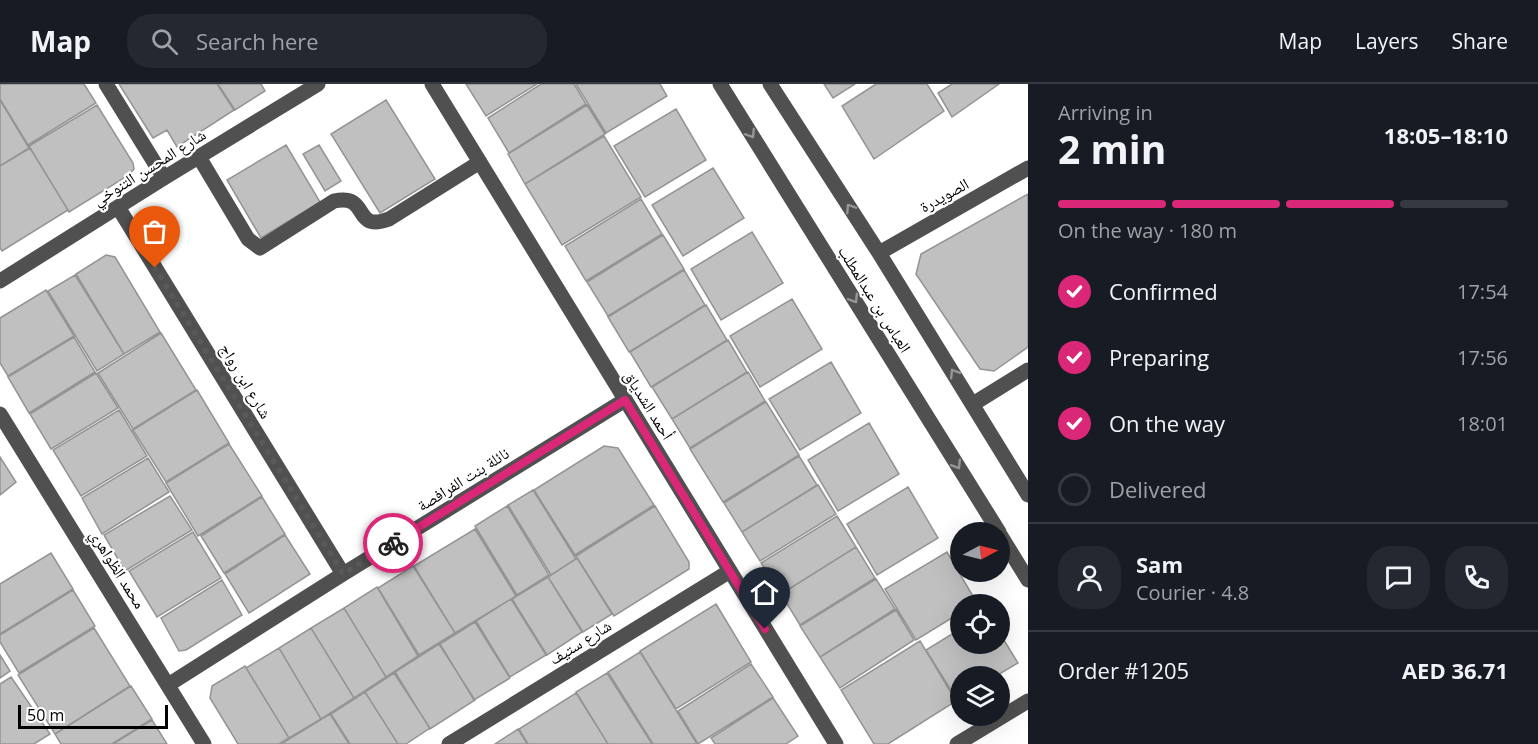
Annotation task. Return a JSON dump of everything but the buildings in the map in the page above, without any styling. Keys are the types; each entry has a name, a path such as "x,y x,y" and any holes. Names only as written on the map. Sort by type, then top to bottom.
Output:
{"street":[{"path":"106,84 164,178"},
{"name":"شارع المحسن التنوخي","path":"0,281 318,84"},
{"name":"أحمد الشدياق","path":"432,84 836,744"},
{"name":"العباس بن عبدالمطلب","path":"720,84 992,522"},
{"name":"العباس بن عبدالمطلب","path":"770,84 879,253 1028,495"},
{"path":"199,156 248,239 260,248 334,201 346,198 353,202 368,222 376,224 389,219 480,162"},
{"name":"الصويدرة","path":"879,253 1028,168"},
{"name":"شارع ابن رواج","path":"118,207 343,574"},
{"path":"973,404 1028,370"},
{"name":"نائلة بنت الفرافصة","path":"168,685 625,400"},
{"name":"محمد الظواهري","path":"0,414 204,744"},
{"name":"العباس بن عبدالمطلب","path":"1010,551 1028,580"},
{"name":"شارع ستيف","path":"449,744 730,571"},
{"path":"957,744 1028,700"}],"way so far":[{"path":"155,268 343,574 393,543"}],"route":[{"path":"393,543 625,400 765,629"}]}
